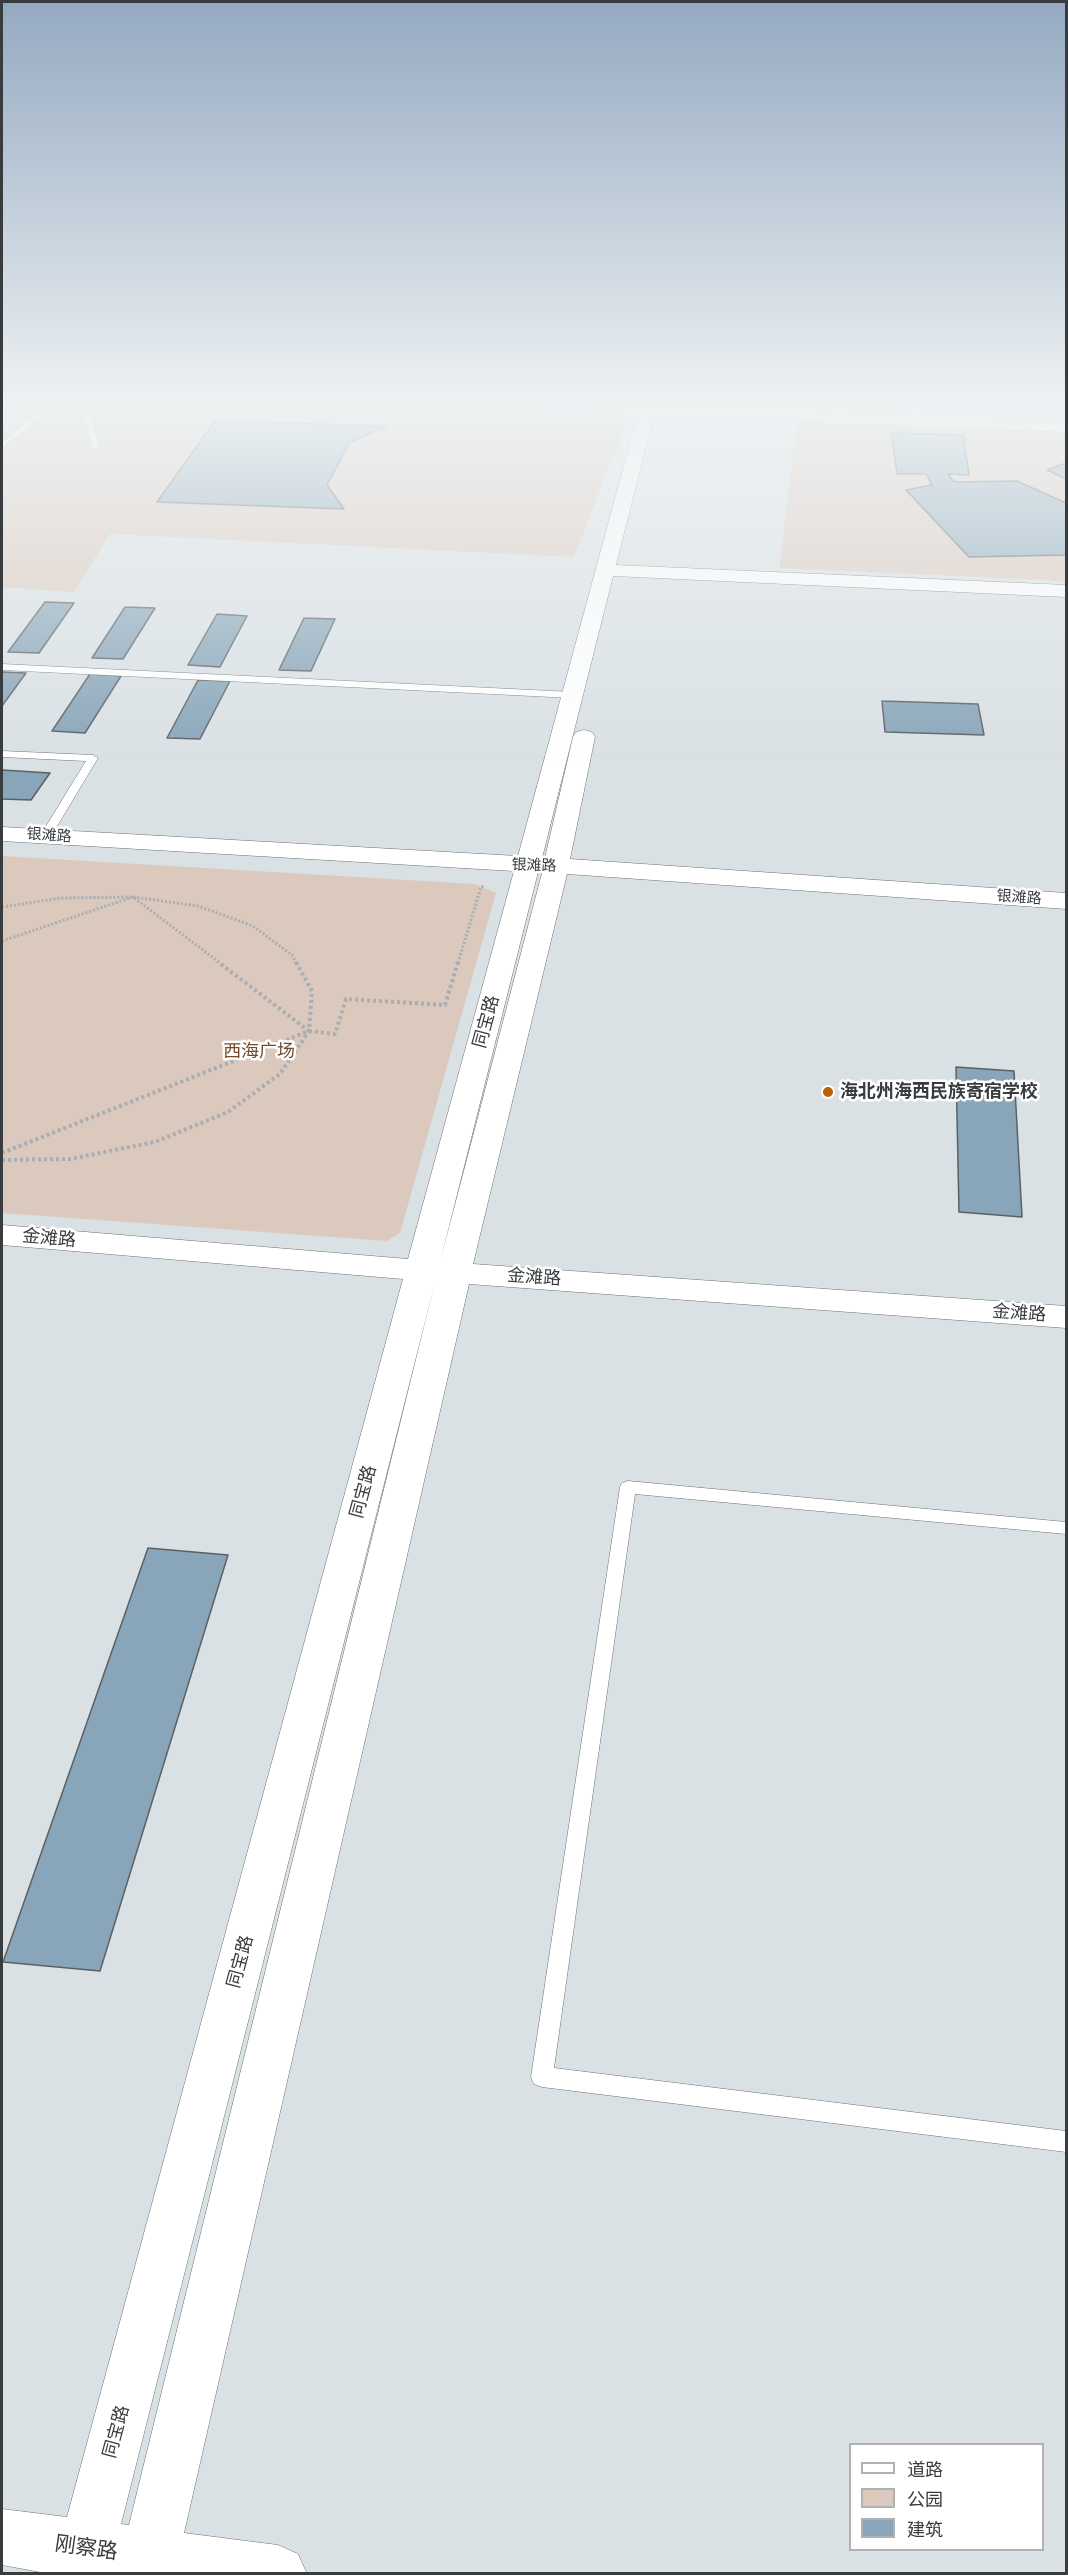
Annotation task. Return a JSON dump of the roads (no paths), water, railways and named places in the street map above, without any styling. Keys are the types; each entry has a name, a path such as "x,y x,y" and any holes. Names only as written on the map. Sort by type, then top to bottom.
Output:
{"main road":[{"name":"同宝路","path":"542,866 581,748 616,570 628,522"},
{"name":"同宝路","path":"83,2561 439,1271 542,866 573,695 616,570"},
{"path":"616,570 1066,591"},
{"name":"银滩路","path":"2,834 542,866 1066,901"},
{"name":"金滩路","path":"2,1235 439,1271 1066,1317"},
{"name":"同宝路","path":"147,2566 439,1271"},
{"name":"刚察路","path":"2,2536 83,2561 278,2574"}],"lane":[{"path":"2,667 573,695"},
{"path":"2,754 93,758 46,836"},
{"path":"1066,1528 628,1486 542,2077 1066,2142"}],"place":[{"name":"海北州海西民族寄宿学校","path":"828,1092"}],"park label":[{"name":"西海广场","path":"259,1052"}]}
